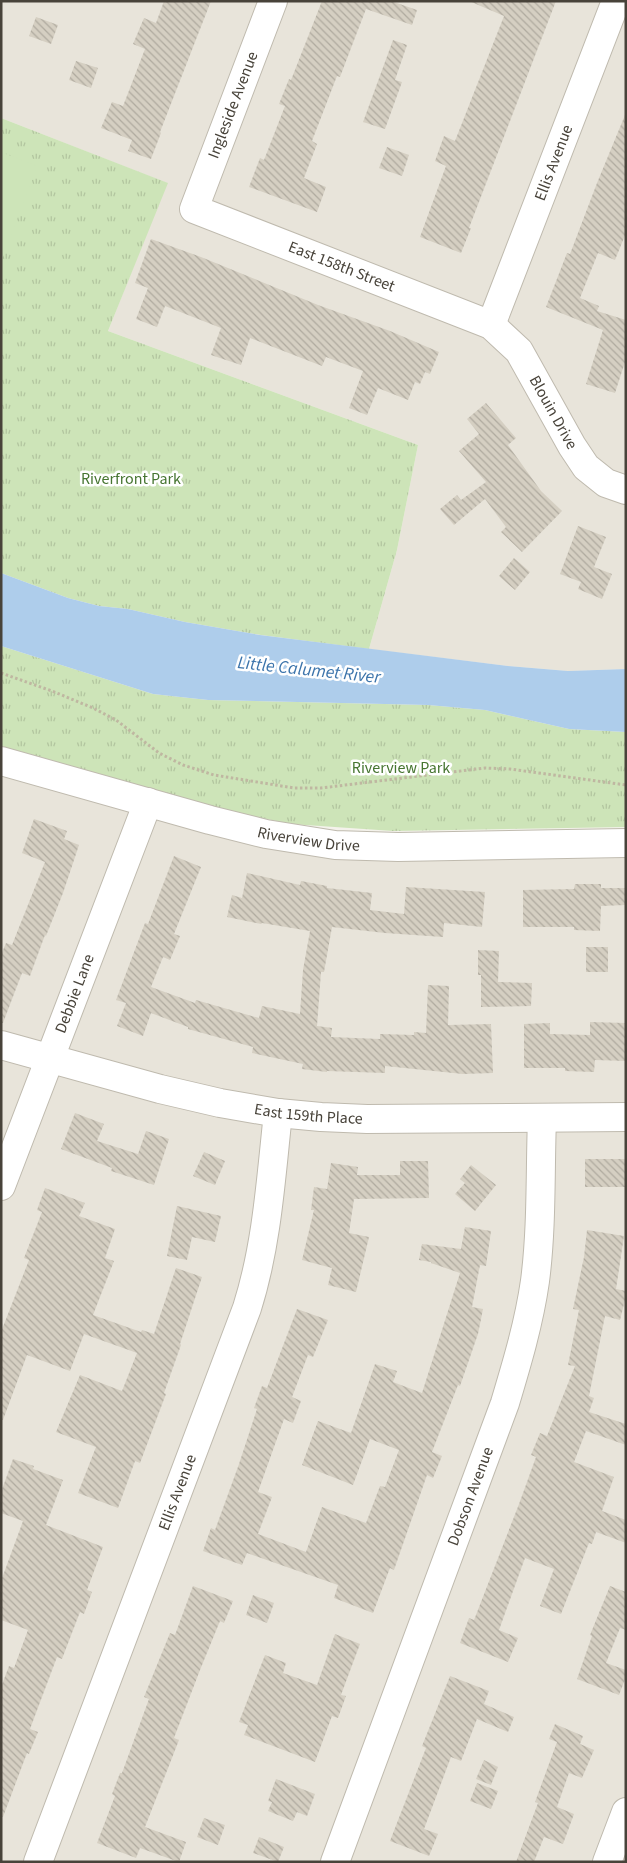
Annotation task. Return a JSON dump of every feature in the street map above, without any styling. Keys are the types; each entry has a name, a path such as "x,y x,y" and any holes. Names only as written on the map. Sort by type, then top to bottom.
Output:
{"street":[{"name":"Ingleside Avenue","path":"194,209 273,1"},
{"name":"Ellis Avenue","path":"491,325 616,1"},
{"name":"East 158th Street","path":"194,209 491,325"},
{"name":"Blouin Drive","path":"491,325 520,352 572,446 586,466 606,483 626,490"},
{"name":"Riverview Drive","path":"1,760 266,834 335,845 398,847 626,843"},
{"name":"Debbie Lane","path":"1,1186 148,802"},
{"name":"East 159th Place","path":"1,1045 160,1089 220,1103 278,1113 367,1119 626,1117"},
{"name":"Ellis Avenue","path":"38,1862 248,1308 257,1278 263,1244 278,1113"},
{"name":"Dobson Avenue","path":"334,1862 505,1403 518,1359 528,1318 537,1255 542,1118"},
{"path":"607,1862 626,1812"}],"path":[{"path":"1,673 93,708 116,720 159,753 183,765 214,775 258,783 294,788 322,788 493,768 527,771 626,786"}],"shaded area":[{"path":"1,1 626,1 626,669 568,671 508,666 369,649 397,550 418,445 108,331 167,183 1,118"},
{"path":"1,776 234,841 306,854 397,861 626,858 626,1862 1,1862"}],"green space":[{"name":"Riverfront Park","path":"1,118 168,183 108,331 418,445 397,550 369,649 261,635 185,622 128,609 99,606 68,598 1,573"},
{"path":"1,152 37,166 1,262"},
{"name":"Riverview Park","path":"1,646 153,694 208,700 428,705 485,710 569,729 626,732 626,827 393,831 291,824 241,814 1,746"}],"water":[{"name":"Little Calumet River","path":"1,573 68,598 99,606 128,609 185,622 260,635 508,666 568,671 626,669 626,732 569,729 485,710 428,705 208,700 153,694 1,646"}],"building":[{"path":"164,1 211,1 151,159 128,151 132,140 101,128 112,102 123,106 145,49 133,44 144,18 156,23"},
{"path":"322,1 391,1 417,10 412,25 366,9 340,77 337,76 312,141 317,144 304,178 326,187 317,212 249,187 260,158 264,160 285,106 279,104 289,79 291,80"},
{"path":"469,1 556,1 461,253 420,237 446,166 435,161 444,136 455,141 504,16"},
{"path":"36,17 58,25 51,44 29,36"},
{"path":"393,40 407,45 395,80 402,82 385,129 363,122"},
{"path":"76,61 98,68 91,88 69,80"},
{"path":"625,115 626,233 615,260 598,253 580,298 599,306 597,311 626,320 626,359 615,393 586,384 603,330 546,307 567,253 570,254"},
{"path":"387,147 409,155 402,176 379,168"},
{"path":"151,239 201,257 318,305 390,331 439,352 430,374 425,372 420,384 415,382 408,400 378,388 367,415 349,408 363,371 326,357 322,366 250,338 241,365 211,355 221,328 165,306 157,327 136,319 148,288 135,283"},
{"path":"486,403 516,438 508,445 541,491 562,511 522,552 501,532 506,527 485,499 454,525 440,509 457,495 461,500 486,482 459,451 479,434 467,419"},
{"path":"578,526 606,537 594,567 612,574 602,599 578,589 581,582 560,574"},
{"path":"514,558 530,572 515,590 499,576"},
{"path":"34,819 67,831 64,839 79,845 63,893 30,976 22,973 3,1023 1,1023 1,955 6,943 12,945 45,862 22,853"},
{"path":"174,856 201,867 174,934 180,936 170,960 163,957 151,987 195,1003 196,1000 259,1018 262,1006 300,1014 303,970 310,931 227,917 232,895 242,898 247,873 300,885 301,881 327,886 327,888 372,893 370,910 404,914 406,887 485,892 482,927 444,923 443,937 332,927 324,972 321,972 317,1026 332,1028 331,1037 380,1039 380,1034 414,1035 414,1032 426,1033 428,985 449,986 448,1025 491,1024 493,1073 463,1074 385,1066 385,1073 327,1072 302,1069 303,1064 252,1053 253,1047 188,1029 188,1027 151,1013 143,1036 117,1026 126,1003 116,1000 145,923 148,924"},
{"path":"575,884 601,884 601,888 626,888 626,905 601,906 600,931 574,930 574,927 523,927 523,890 574,889"},
{"path":"586,947 608,947 608,972 586,972"},
{"path":"478,950 499,951 498,982 532,983 531,1006 481,1007 481,975 478,975"},
{"path":"590,1022 626,1023 626,1061 595,1060 594,1072 565,1071 565,1068 524,1068 524,1024 550,1023 550,1034 590,1035"},
{"path":"75,1113 104,1124 97,1141 138,1154 146,1131 169,1139 154,1185 111,1171 112,1168 61,1149"},
{"path":"204,1152 225,1161 215,1185 193,1176"},
{"path":"585,1159 626,1159 626,1187 585,1187"},
{"path":"400,1161 428,1161 429,1198 354,1199 349,1233 369,1237 356,1292 328,1285 332,1268 302,1260 314,1210 311,1210 314,1187 327,1189 331,1163 358,1167 357,1175 400,1175"},
{"path":"471,1165 496,1185 475,1211 455,1194 465,1183 460,1179"},
{"path":"45,1188 85,1203 79,1216 115,1229 105,1258 114,1261 93,1315 141,1332 142,1330 154,1334 176,1268 202,1277 164,1393 166,1394 140,1463 135,1461 118,1508 78,1493 96,1447 56,1432 80,1375 122,1391 137,1353 84,1334 70,1371 27,1355 3,1420 1,1419 1,1332 29,1260 24,1258 42,1212 37,1210"},
{"path":"177,1206 221,1216 215,1242 192,1237 187,1260 167,1256"},
{"path":"465,1227 491,1231 486,1266 480,1265 472,1307 483,1309 478,1334 460,1386 458,1385 432,1452 442,1456 433,1478 427,1475 394,1570 390,1568 373,1613 334,1598 338,1585 247,1553 242,1565 203,1551 211,1528 215,1530 239,1464 257,1409 254,1408 262,1386 267,1388 297,1309 328,1320 313,1357 308,1355 292,1397 301,1401 293,1423 284,1419 258,1492 272,1497 258,1534 306,1552 322,1507 366,1523 380,1486 385,1487 399,1450 370,1439 353,1485 302,1465 318,1421 351,1433 375,1364 397,1371 393,1382 422,1393 460,1273 431,1262 419,1260 422,1244 461,1249"},
{"path":"587,1230 624,1236 616,1289 626,1291 626,1296 620,1320 605,1316 589,1396 594,1398 589,1412 626,1424 626,1445 586,1431 574,1462 614,1477 602,1511 626,1520 626,1543 596,1532 592,1544 589,1543 561,1614 540,1606 554,1569 525,1558 499,1630 518,1638 508,1662 460,1643 469,1618 474,1620 519,1504 536,1457 531,1455 540,1433 547,1436 575,1366 568,1365 579,1310 573,1309 584,1257"},
{"path":"13,1459 34,1466 33,1469 63,1480 46,1525 103,1547 87,1590 92,1592 84,1614 80,1612 62,1659 57,1657 30,1729 38,1732 29,1754 27,1753 3,1817 1,1816 1,1687 9,1666 14,1668 28,1630 1,1620 1,1581 23,1521 1,1513 1,1492"},
{"path":"193,1586 233,1601 224,1623 220,1621 200,1670 174,1738 179,1740 145,1827 186,1842 179,1862 140,1848 136,1858 97,1843 115,1796 112,1794 120,1773 122,1773 149,1699 144,1697 170,1633 175,1635"},
{"path":"610,1586 626,1592 626,1630 620,1628 606,1663 626,1670 626,1677 619,1695 577,1679 592,1636 590,1635"},
{"path":"253,1595 274,1603 267,1623 246,1615"},
{"path":"335,1634 360,1644 341,1695 346,1696 338,1718 332,1716 315,1762 244,1735 248,1725 239,1722 265,1655 286,1663 283,1673 317,1685"},
{"path":"450,1676 489,1691 484,1704 514,1717 508,1732 477,1719 461,1761 451,1757 424,1829 438,1834 429,1856 390,1841 426,1748 422,1746"},
{"path":"555,1724 583,1736 580,1744 594,1750 582,1778 569,1773 557,1807 574,1814 563,1844 544,1837 534,1862 516,1862 538,1803 535,1802 557,1742 549,1739"},
{"path":"484,1760 498,1767 491,1785 476,1779"},
{"path":"276,1779 315,1794 307,1816 297,1812 293,1821 268,1811 272,1802 268,1801"},
{"path":"477,1783 498,1791 491,1809 470,1801"},
{"path":"204,1818 225,1825 218,1845 197,1837"},
{"path":"259,1837 284,1847 278,1862 253,1853"}]}
